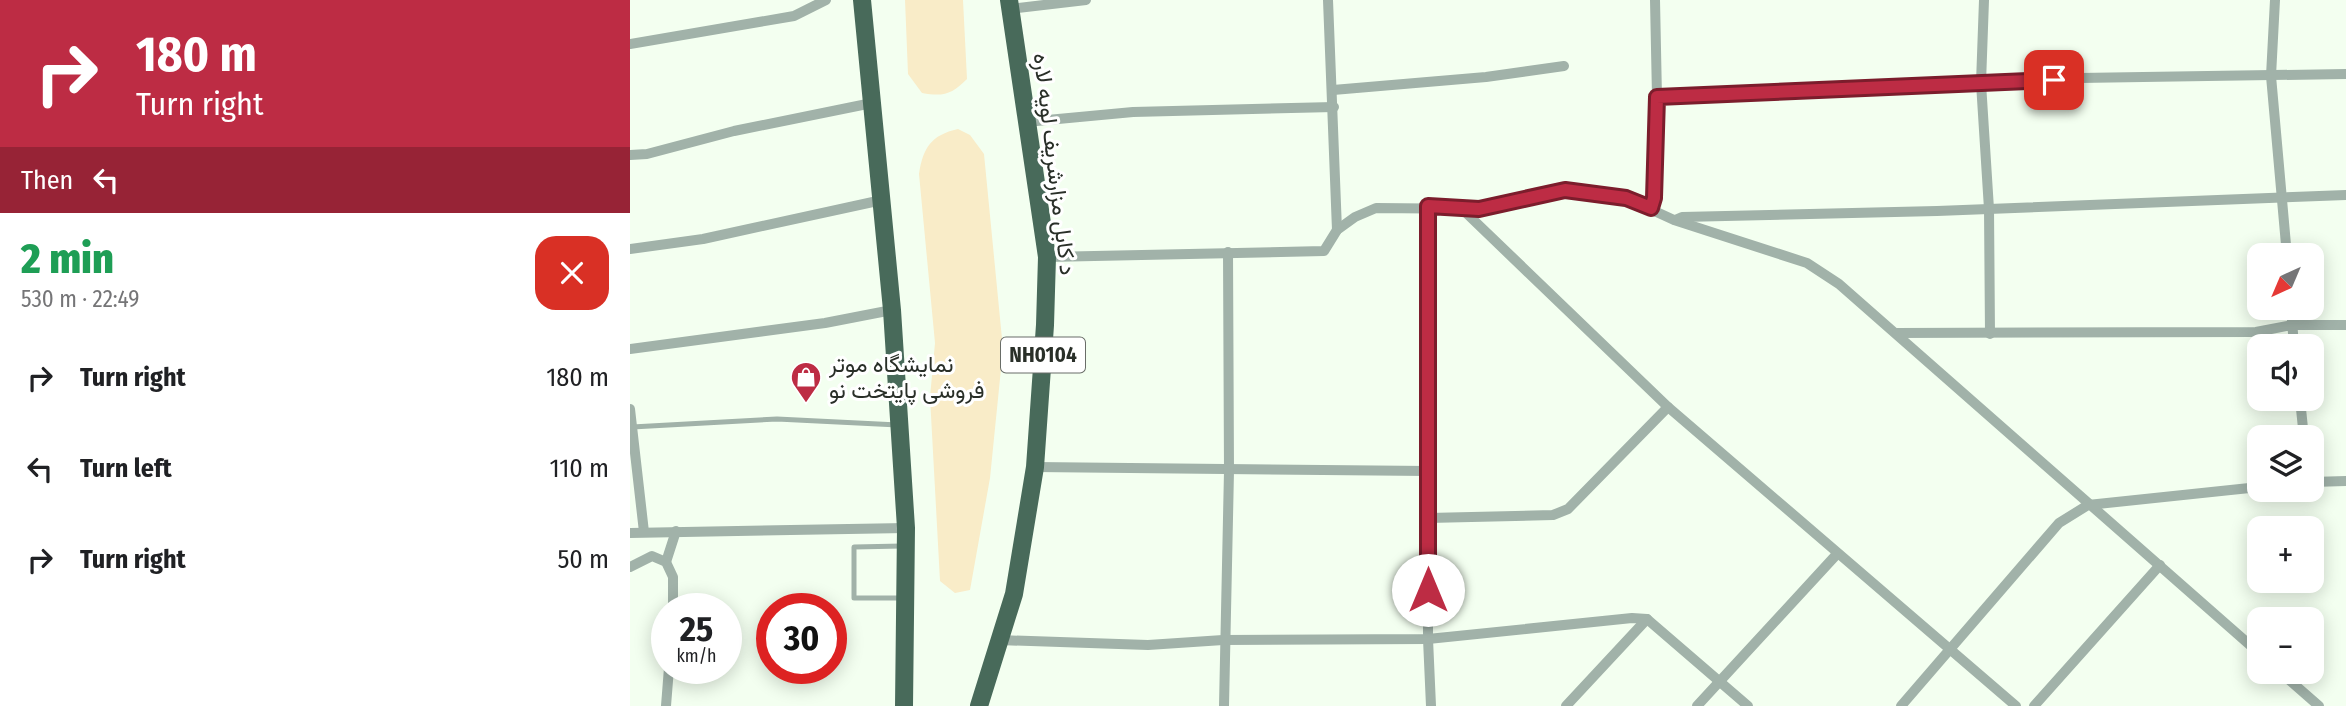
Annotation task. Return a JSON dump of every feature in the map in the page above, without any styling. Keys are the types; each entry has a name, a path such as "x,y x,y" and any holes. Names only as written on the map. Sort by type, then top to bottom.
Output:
{"highway":[{"path":"862,0 892,310 906,528 904,706"},
{"name":"د کابل مزارشریف لویه لاره","path":"979,706 1014,594 1035,467 1047,257 1009,4"}],"street":[{"path":"630,44 794,16 826,0"},
{"path":"1009,4 1086,0"},
{"path":"1328,0 1337,230"},
{"path":"1651,208 1654,198 1657,97 1655,0"},
{"path":"1984,0 1981,83 1989,209 1990,334"},
{"path":"2275,0 2271,76 2286,243"},
{"path":"1333,90 1486,77 1564,66"},
{"path":"1657,97 2079,78 2346,74"},
{"path":"630,155 647,154 734,131 872,103"},
{"path":"1026,122 1133,112 1334,107"},
{"path":"1047,257 1324,251 1337,230 1376,208 1428,206 1479,209 1565,190 1626,198 1674,220 1807,263 1839,284 2247,642"},
{"path":"1674,220 1682,217 1989,209 2346,195"},
{"path":"630,249 703,239 882,200"},
{"path":"1428,206 1428,639 1431,706"},
{"path":"1461,208 1668,407 2016,706"},
{"path":"1224,706 1223,640 1229,471 1228,252"},
{"path":"630,349 825,323 892,310"},
{"path":"2292,320 2293,334"},
{"path":"1897,333 2256,332 2292,325 2346,325"},
{"path":"1428,518 1553,515 1568,509 1668,407"},
{"path":"630,409 632,458 644,532"},
{"path":"1035,467 1428,471"},
{"path":"2324,482 2346,481"},
{"path":"1900,706 2059,523 2088,505 2247,488"},
{"path":"630,533 906,528"},
{"path":"666,562 676,531"},
{"path":"1698,706 1837,554"},
{"path":"630,567 652,556 666,562 673,577 673,593"},
{"path":"2034,706 2160,565"},
{"path":"999,640 1148,645 1223,640 1428,639 1632,618 1647,619 1748,706"},
{"path":"1566,706 1647,619"},
{"path":"666,706 668,684"},
{"path":"2294,684 2319,706"}],"lane":[{"path":"632,427 777,419 899,425"},
{"path":"905,546 853,547 854,598 905,598"}],"shaded area":[{"path":"905,0 963,0 967,79 952,91 936,95 922,93 908,74"},
{"path":"958,129 970,135 984,154 1003,349 990,478 970,590 955,593 940,581 930,397 935,343 919,174 930,144 941,135"}],"place":[{"name":"نمایشگاه موتر فروشی پایتخت نو","path":"806,404"}],"route":[{"path":"1428,590 1428,206 1479,209 1565,190 1626,198 1651,208 1654,198 1657,97 2054,80"}]}
